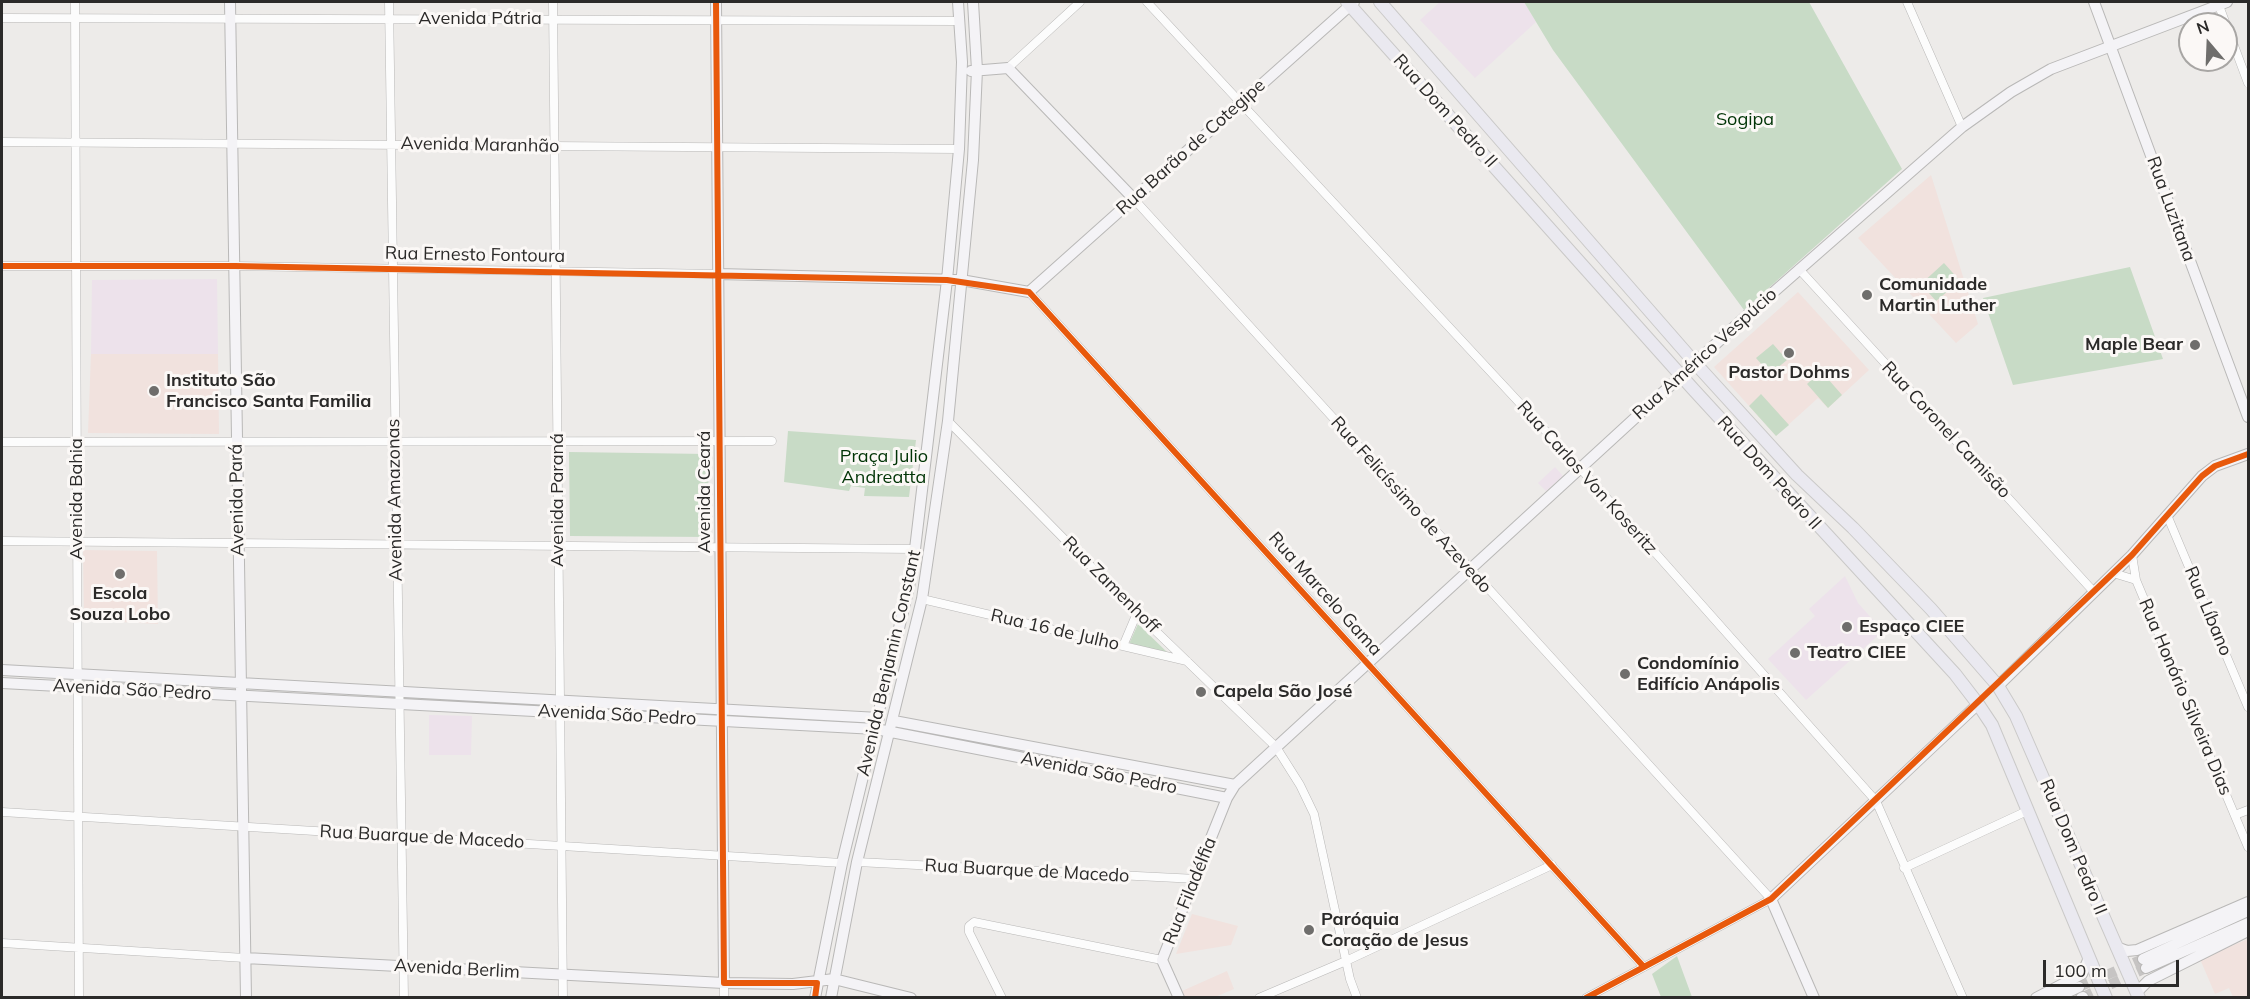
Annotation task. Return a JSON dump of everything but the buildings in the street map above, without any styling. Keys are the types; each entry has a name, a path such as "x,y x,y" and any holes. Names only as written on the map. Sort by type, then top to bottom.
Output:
{"main road":[{"name":"Rua Dom Pedro II","path":"1380,2 1695,363 1797,476 1853,528 1931,609 1998,686 2016,716 2138,995"},
{"name":"Rua Dom Pedro II","path":"1351,3 1682,375 1955,674 1978,704 1992,725 2106,998"}],"street":[{"name":"Avenida Bahia","path":"75,2 78,141 76,266 79,998"},
{"name":"Avenida Pará","path":"230,2 246,998"},
{"name":"Avenida Amazonas","path":"389,2 404,998"},
{"name":"Avenida Paraná","path":"553,2 562,998"},
{"name":"Avenida Ceará","path":"716,2 724,998"},
{"name":"Avenida Benjamin Constant","path":"815,998 842,863 877,724 909,586 915,549 947,280 959,148 962,71 958,2"},
{"name":"Avenida Benjamin Constant","path":"831,998 857,862 922,599 948,422 973,160 977,70 973,2"},
{"path":"962,71 1008,68 1080,2"},
{"name":"Rua Carlos Von Koseritz","path":"1148,2 1580,468 1876,801 1963,998"},
{"path":"1906,2 1962,127"},
{"name":"Rua Luzitana","path":"2094,2 2248,417"},
{"name":"Rua Barão de Cotegipe","path":"1029,292 1351,3"},
{"path":"2221,3 2248,83"},
{"name":"Rua Américo Vespúcio","path":"1236,785 1798,269 1962,127 2011,92 2051,69 2221,3"},
{"name":"Avenida Pátria","path":"2,18 960,21"},
{"name":"Rua Felicíssimo de Azevedo","path":"1008,68 1133,198 1771,899 1814,998"},
{"name":"Avenida Maranhão","path":"2,142 959,148"},
{"name":"Rua Ernesto Fontoura","path":"2,266 235,266 962,280"},
{"name":"Rua Coronel Camisão","path":"1798,269 2094,592"},
{"path":"962,280 1029,292"},
{"name":"Rua Marcelo Gama","path":"1029,292 1644,967"},
{"name":"Rua Zamenhoff","path":"948,422 1137,613 1276,747 1300,785 1314,814 1346,961 1357,998"},
{"path":"2,442 772,441"},
{"path":"1998,686 2132,555 2202,476 2215,466 2248,454"},
{"name":"Rua Líbano","path":"2167,515 2248,707"},
{"path":"2,541 915,549"},
{"name":"Rua Honório Silveira Dias","path":"2132,555 2136,580 2248,847"},
{"name":"Rua Honório Silveira Dias","path":"2113,573 2136,580"},
{"name":"Rua 16 de Julho","path":"922,599 1189,661"},
{"path":"1123,646 1137,613"},
{"name":"Avenida São Pedro","path":"2,670 721,709 877,724 942,742 1227,798"},
{"name":"Avenida São Pedro","path":"2,683 721,721 877,724"},
{"path":"1586,998 1771,899 1978,704"},
{"name":"Avenida São Pedro","path":"892,727 944,730 1236,785"},
{"path":"942,742 944,730"},
{"path":"988,751 991,739"},
{"path":"1033,760 1035,747"},
{"path":"1076,768 1078,756"},
{"path":"1124,777 1128,765"},
{"path":"1170,786 1172,773"},
{"name":"Rua Filadélfia","path":"1179,998 1162,960 1197,879 1227,798 1236,785"},
{"path":"2235,815 2248,810"},
{"name":"Rua Buarque de Macedo","path":"2,812 842,863"},
{"path":"1905,868 2027,812"},
{"name":"Rua Buarque de Macedo","path":"857,862 1197,879"},
{"path":"1259,998 1346,961 1552,865"},
{"path":"2116,947 2127,951 2137,950 2248,902"},
{"path":"2248,911 2145,964 2248,923"},
{"path":"1002,998 969,932 969,926 974,922 1162,960"},
{"path":"2138,995 2148,981 2248,931"},
{"name":"Avenida Berlim","path":"2,943 724,983 817,983 834,979 911,998"},
{"path":"2036,998 2082,974 2089,958"},
{"path":"2055,998 2081,994"}],"shaded area":[{"path":"1440,2 1524,2 1536,22 1475,78 1420,20"},
{"path":"1931,175 1978,324 1956,343 1858,238"},
{"path":"217,279 218,354 91,354 92,280"},
{"name":"Pastor Dohms","path":"1798,292 1869,370 1828,408 1818,398 1776,436 1714,367"},
{"name":"Instituto São Francisco Santa Familia","path":"91,354 218,354 219,434 88,433"},
{"path":"1555,467 1563,476 1546,491 1538,483"},
{"name":"Escola Souza Lobo","path":"83,550 157,551 158,624 84,620"},
{"path":"1845,576 1858,603 1883,631 1806,700 1768,659 1815,616 1809,609"},
{"path":"429,715 472,716 471,755 429,755"},
{"path":"1192,914 1238,926 1231,945 1176,954"},
{"path":"2248,939 2248,997 2233,997 2229,988 2215,994 2200,959"},
{"path":"1227,971 1234,989 1215,997 1185,997 1182,991"}],"green space":[{"name":"Sogipa","path":"1524,2 1809,2 1902,169 1744,310 1553,50"},
{"path":"1944,263 1960,281 1936,301 1921,284"},
{"path":"2130,267 2163,359 2013,385 1983,298"},
{"path":"1773,344 1787,360 1770,374 1756,358"},
{"path":"1821,371 1842,395 1828,408 1807,384"},
{"path":"1761,394 1789,425 1776,436 1749,406"},
{"name":"Praça Julio Andreatta","path":"788,431 916,440 909,497 864,496 865,488 851,486 849,491 784,482"},
{"path":"569,452 708,454 709,537 570,536"},
{"path":"1138,624 1168,653 1129,644"},
{"path":"1677,956 1692,997 1661,997 1652,974"}],"tunnel":[{"path":"2079,987 2143,959"},
{"path":"2083,997 2146,968"}],"cycle path":[{"path":"716,2 724,983 817,983 815,998"},
{"path":"2,266 235,266 947,280 1029,292 1644,967"},
{"path":"1586,998 1771,899 2132,555 2202,476 2215,466 2248,454"}],"place":[{"name":"Comunidade Martin Luther","path":"1867,295"},
{"name":"Maple Bear","path":"2195,345"},
{"name":"Pastor Dohms","path":"1789,353"},
{"name":"Instituto São Francisco Santa Familia","path":"154,391"},
{"name":"Escola Souza Lobo","path":"120,574"},
{"name":"Espaço CIEE","path":"1847,627"},
{"name":"Teatro CIEE","path":"1795,653"},
{"name":"Condomínio Edifício Anápolis","path":"1625,674"},
{"name":"Capela São José","path":"1201,692"},
{"name":"Paróquia Coração de Jesus","path":"1309,930"}]}
